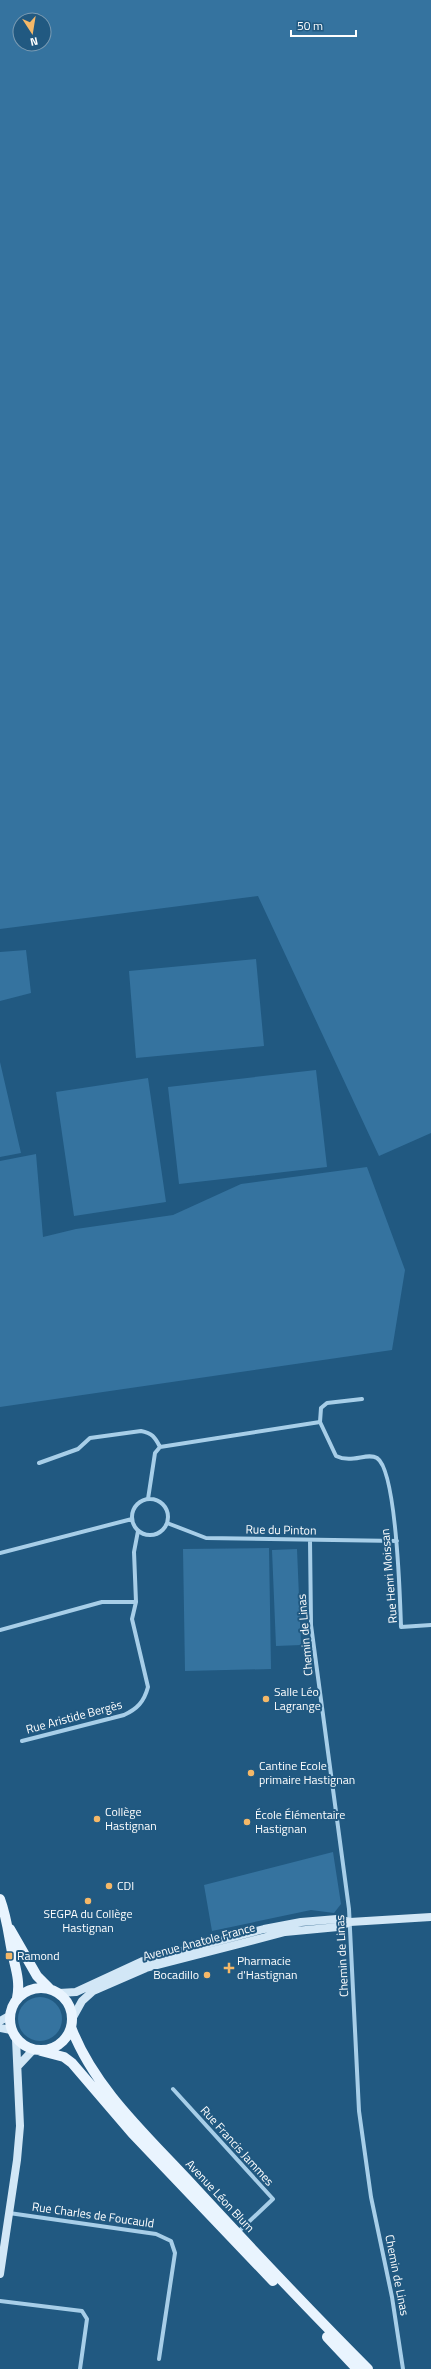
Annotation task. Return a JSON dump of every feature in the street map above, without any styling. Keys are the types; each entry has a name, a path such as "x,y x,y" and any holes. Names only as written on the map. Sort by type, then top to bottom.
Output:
{"main road":[{"path":"0,1899 9,1927 37,1976 66,2000 72,2023 67,2037 60,2044 51,2049 37,2050 25,2047 14,2035 5,2019 17,1998 19,1979 11,1948 9,1927"},
{"path":"17,1998 32,1989 55,1991"},
{"name":"Avenue Léon Blum","path":"72,2023 85,2057 109,2092 291,2292 368,2369"},
{"name":"Avenue Léon Blum","path":"37,2050 64,2057 72,2063 132,2133 218,2225 357,2369"}],"street":[{"path":"148,1499 155,1453 160,1446 320,1422 321,1408 327,1403 362,1399"},
{"name":"Rue Henri Moissan","path":"320,1422 336,1456 345,1461 370,1456 378,1459 385,1470 397,1541 401,1627 431,1625"},
{"path":"39,1463 78,1449 90,1438 141,1431 155,1437 160,1446"},
{"path":"148,1499 155,1500 165,1506 167,1512 167,1523 161,1532 152,1535 138,1531 132,1519 134,1508 148,1499"},
{"path":"0,1554 132,1519"},
{"name":"Rue du Pinton","path":"167,1523 206,1538 397,1541"},
{"name":"Rue Aristide Bergès","path":"22,1740 124,1715 137,1709 146,1696 148,1687 132,1619 136,1602 134,1552 138,1531"},
{"name":"Chemin de Linas","path":"310,1540 311,1625 350,1922 359,2111 371,2197 392,2297 403,2369"},
{"path":"0,1630 102,1602 136,1602"},
{"name":"Avenue Anatole France","path":"55,1991 76,1992 144,1961 264,1929 301,1922 337,1920 350,1922 431,1917"},
{"name":"Avenue Anatole France","path":"72,2023 82,2001 90,1993 146,1968 279,1933 338,1927 350,1922"},
{"path":"0,2028 14,2035 18,2066 20,2126 0,2274"},
{"path":"18,2066 37,2050"},
{"name":"Rue Francis Jammes","path":"173,2089 273,2199 238,2233"},
{"name":"Rue Charles de Foucauld","path":"9,2213 156,2234 171,2241 175,2253 159,2360"},
{"path":"218,2225 238,2233"},
{"path":"0,2301 82,2311 86,2319 80,2369"}],"shaded area":[{"path":"0,0 431,0 431,1133 379,1156 258,896 0,929"},
{"path":"26,950 31,993 0,1001 0,952"},
{"path":"256,959 264,1046 136,1058 129,971"},
{"path":"0,1062 21,1153 0,1157"},
{"path":"316,1070 327,1167 179,1184 168,1087"},
{"path":"148,1078 166,1202 74,1216 56,1092"},
{"path":"36,1154 43,1237 76,1229 173,1215 241,1184 367,1167 405,1270 392,1350 0,1407 0,1161"},
{"path":"269,1548 271,1669 185,1671 183,1549"},
{"path":"297,1549 301,1645 276,1646 272,1550"},
{"path":"333,1852 341,1904 334,1913 311,1910 212,1931 204,1885"},
{"path":"36,1997 44,1997 56,2003 62,2015 62,2023 56,2035 44,2041 36,2041 24,2035 18,2023 18,2015 24,2003"}],"place":[{"name":"Salle Léo Lagrange","path":"266,1699"},
{"name":"Cantine Ecole primaire Hastignan","path":"251,1773"},
{"name":"Collège Hastignan","path":"97,1819"},
{"name":"École Élémentaire Hastignan","path":"247,1822"},
{"name":"CDI","path":"109,1886"},
{"name":"SEGPA du Collège Hastignan","path":"88,1901"},
{"name":"Ramond","path":"9,1956"},
{"name":"Pharmacie d'Hastignan","path":"229,1968"},
{"name":"Bocadillo","path":"207,1975"}]}
